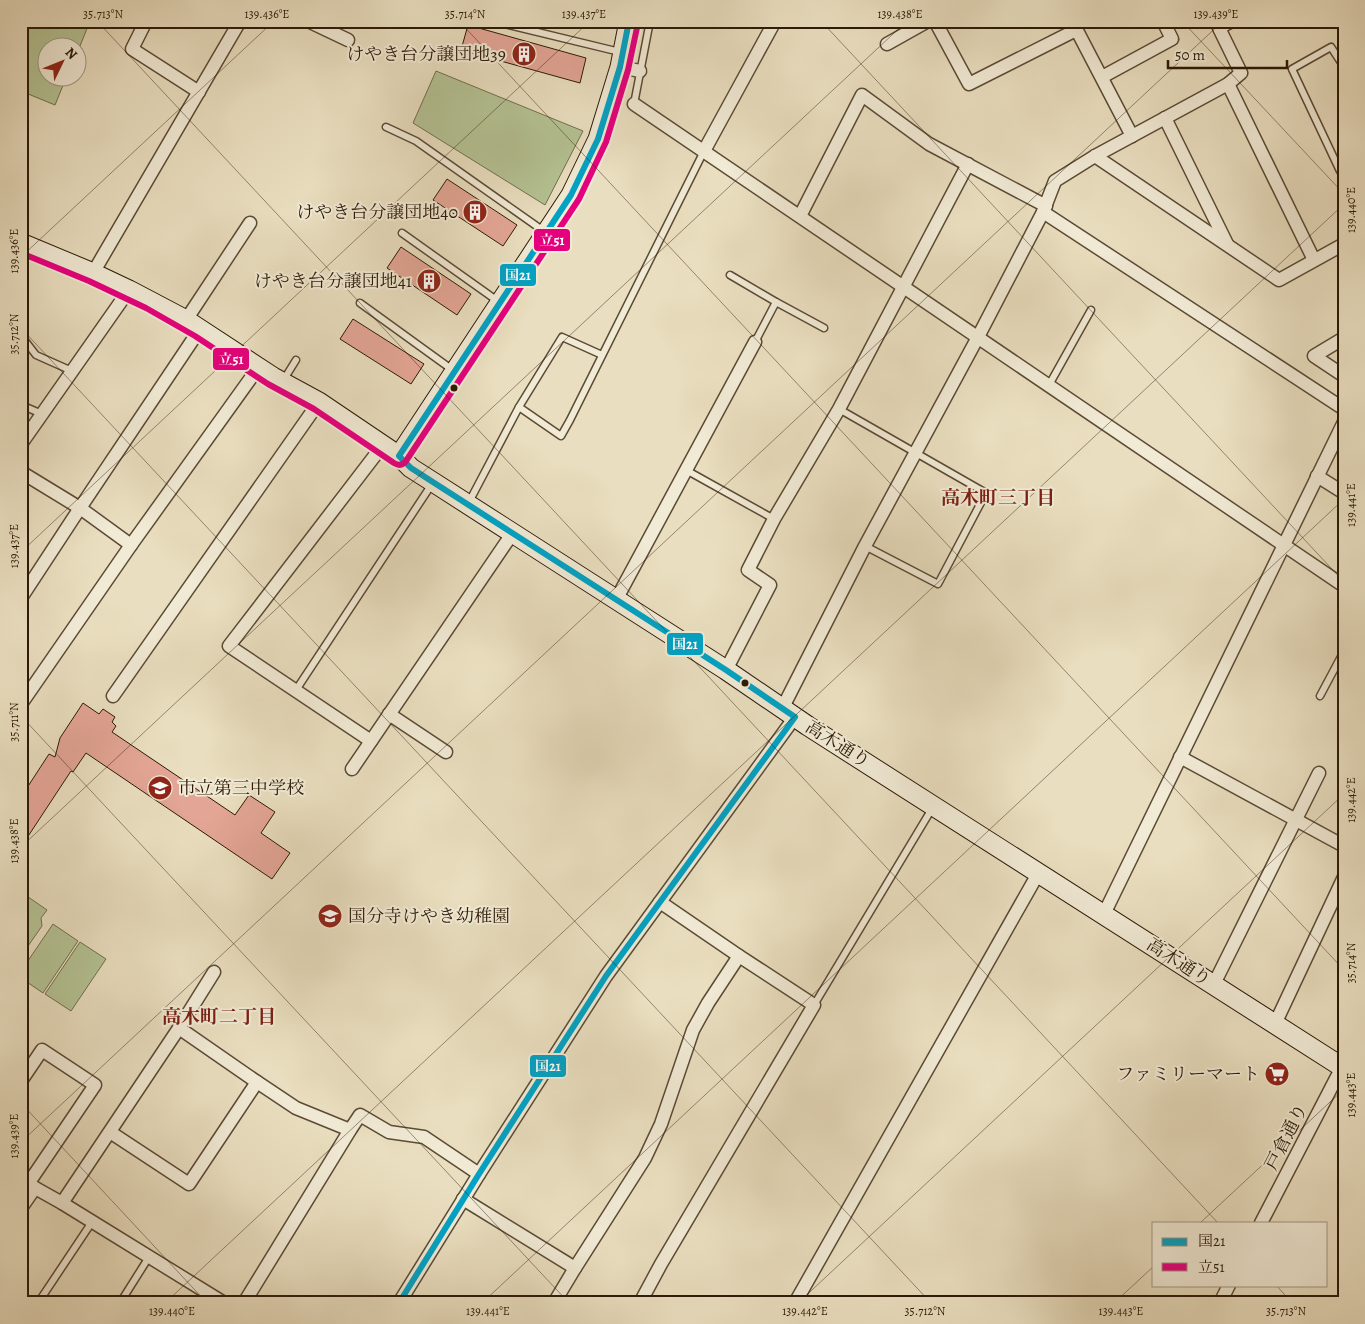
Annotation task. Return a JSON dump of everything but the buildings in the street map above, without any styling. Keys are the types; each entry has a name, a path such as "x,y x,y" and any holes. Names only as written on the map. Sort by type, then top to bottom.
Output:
{"street":[{"path":"146,21 132,49 199,92"},
{"path":"94,273 240,21"},
{"path":"308,21 348,40"},
{"path":"399,456 571,195 598,139 622,60 629,21"},
{"path":"704,151 775,21"},
{"path":"886,44 928,21"},
{"path":"935,21 969,84 1074,26 1132,136"},
{"path":"1102,77 1172,39 1163,21"},
{"path":"399,1303 463,1199 606,976 660,902 789,713 865,546 978,337 1044,209 1055,181 1095,156 1228,84 1240,74 1219,28 1232,21"},
{"path":"622,60 640,71"},
{"path":"1228,84 1314,260"},
{"path":"800,216 862,95 929,144 968,164 1044,209 1344,409"},
{"path":"634,104 1344,586"},
{"path":"1164,118 1228,246"},
{"path":"1095,156 1279,280 1344,244"},
{"path":"726,670 770,585 748,570 774,519 839,410 968,164"},
{"path":"21,598 80,508 193,325 250,223"},
{"name":"高木通り","path":"21,243 94,273 129,290 193,325 283,383 320,402 399,456 411,468 512,534 1343,1068"},
{"path":"21,444 129,290"},
{"path":"1344,338 1314,356 1344,376"},
{"path":"616,600 755,342"},
{"path":"21,704 25,690 258,368"},
{"path":"113,696 320,402"},
{"path":"1104,914 1344,422"},
{"path":"371,741 229,646 383,445"},
{"path":"21,472 80,508 131,545"},
{"path":"1317,476 1344,493"},
{"path":"352,769 512,534"},
{"path":"389,714 446,752"},
{"path":"1180,757 1344,846"},
{"path":"1214,984 1319,772"},
{"path":"795,1303 1039,872"},
{"path":"1275,1024 1344,877"},
{"path":"645,1301 661,1264 814,1005 660,902"},
{"path":"554,1303 574,1268 645,1158 661,1124 692,1030 739,956"},
{"path":"62,1204 214,972"},
{"path":"179,1028 296,1108 350,1130"},
{"path":"21,1081 42,1050 96,1085 28,1184 21,1208"},
{"name":"戸倉通り","path":"1262,1222 1343,1068"},
{"path":"110,1132 189,1184 256,1082"},
{"path":"244,1303 360,1114 389,1132 424,1138 479,1174"},
{"path":"28,1184 224,1303"},
{"path":"463,1199 574,1268"},
{"path":"1220,1303 1228,1286"}],"lane":[{"path":"492,21 622,60"},
{"path":"634,104 650,21"},
{"path":"1344,67 1332,47 1292,69 1340,171 1344,169"},
{"path":"386,127 416,141 547,233"},
{"path":"519,407 560,436 570,420 704,151"},
{"path":"402,233 500,302"},
{"path":"730,275 824,328"},
{"path":"755,342 776,302"},
{"path":"360,303 454,372"},
{"path":"1049,385 1091,310"},
{"path":"468,505 519,407 562,337 602,355"},
{"path":"21,340 26,342 36,355 72,372"},
{"path":"283,383 296,360"},
{"path":"21,404 42,414"},
{"path":"839,410 986,493 938,584 865,546"},
{"path":"686,470 774,519"},
{"path":"296,690 433,482"},
{"path":"1320,696 1344,651"},
{"path":"814,1005 934,805"},
{"path":"38,1303 92,1222"},
{"path":"120,1303 149,1257"}],"green space":[{"path":"25,21 90,21 83,38 38,38 38,88 62,88 55,105 21,91 21,34 25,31"},
{"path":"436,71 583,131 545,205 413,123"},
{"path":"21,892 47,910 41,918 42,926 21,956"},
{"path":"53,924 78,941 43,993 21,978 21,971"},
{"path":"80,942 106,959 71,1011 45,994"}],"transit line":[{"name":"国21","path":"399,1303 606,976 795,717 726,670 411,468 399,456 571,195 598,139 620,67 629,21"},
{"name":"立51","path":"21,253 89,281 146,308 195,336 268,384 314,409 394,463 402,464 406,461 579,199 606,142 628,70 638,23"}],"place":[{"name":"けやき台分譲団地39","path":"524,54"},
{"name":"けやき台分譲団地40","path":"475,212"},
{"name":"けやき台分譲団地41","path":"429,281"},
{"name":"市立第三中学校","path":"160,788"},
{"name":"国分寺けやき幼稚園","path":"330,916"},
{"name":"ファミリーマート","path":"1277,1074"}],"district":[{"name":"高木町三丁目","path":"998,498"},
{"name":"高木町二丁目","path":"219,1017"}]}
